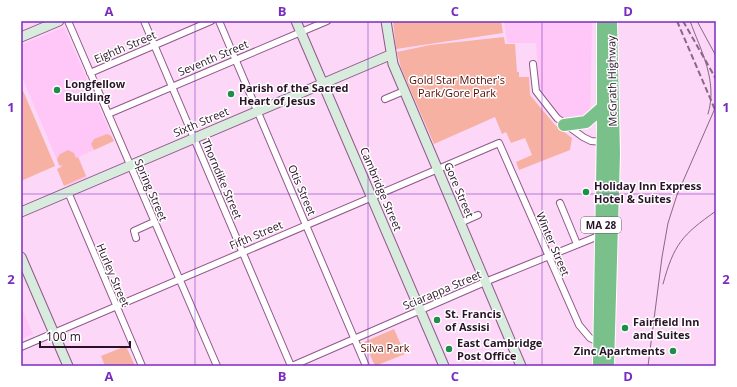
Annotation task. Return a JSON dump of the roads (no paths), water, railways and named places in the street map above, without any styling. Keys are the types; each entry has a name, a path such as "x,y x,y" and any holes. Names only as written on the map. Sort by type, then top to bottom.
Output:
{"highway":[{"name":"McGrath Highway","path":"602,21 603,107 608,142"},
{"name":"McGrath Highway","path":"608,142 611,21"},
{"path":"564,125 586,122 603,107"},
{"name":"MA 28","path":"599,366 601,235 608,142"},
{"name":"MA 28","path":"608,142 608,366"}],"street":[{"path":"21,37 59,21"},
{"name":"Spring Street","path":"68,21 217,366"},
{"name":"Thorndike Street","path":"144,21 291,366"},
{"name":"Eighth Street","path":"90,73 211,21"},
{"name":"Otis Street","path":"219,21 366,366"},
{"name":"Cambridge Street","path":"296,21 444,366"},
{"name":"Seventh Street","path":"108,114 327,21"},
{"name":"Gore Street","path":"386,21 390,55 404,91 521,366"},
{"name":"Sixth Street","path":"21,212 390,55"},
{"path":"533,64 536,91 555,116 564,125 586,139 608,142"},
{"path":"385,100 404,91"},
{"name":"Fifth Street","path":"21,346 499,143"},
{"name":"Winter Street","path":"499,143 580,327 590,338 600,344"},
{"name":"Hurley Street","path":"68,192 115,306 142,366"},
{"path":"560,203 577,244"},
{"path":"460,222 478,215"},
{"path":"136,238 134,231 154,222"},
{"name":"Sciarappa Street","path":"291,366 485,282 601,235"},
{"path":"21,257 68,366"}],"tram line":[{"path":"690,21 710,78 711,102 708,114"},
{"path":"697,21 716,56"},
{"path":"648,366 662,257 668,223 677,195 716,106"},
{"path":"663,284 671,259 681,242 687,234 716,211"}],"railway":[{"path":"677,21 716,112"},
{"path":"683,21 716,79"}],"place":[{"name":"Longfellow Building","path":"57,90"},
{"name":"Parish of the Sacred Heart of Jesus","path":"231,94"},
{"name":"Holiday Inn Express Hotel & Suites","path":"586,192"},
{"name":"St. Francis of Assisi","path":"437,320"},
{"name":"Fairfield Inn and Suites","path":"625,328"},
{"name":"East Cambridge Post Office","path":"449,349"},
{"name":"Zinc Apartments","path":"673,351"}],"park label":[{"name":"Gold Star Mother's Park/Gore Park","path":"457,86"},
{"name":"Silva Park","path":"385,348"}]}
